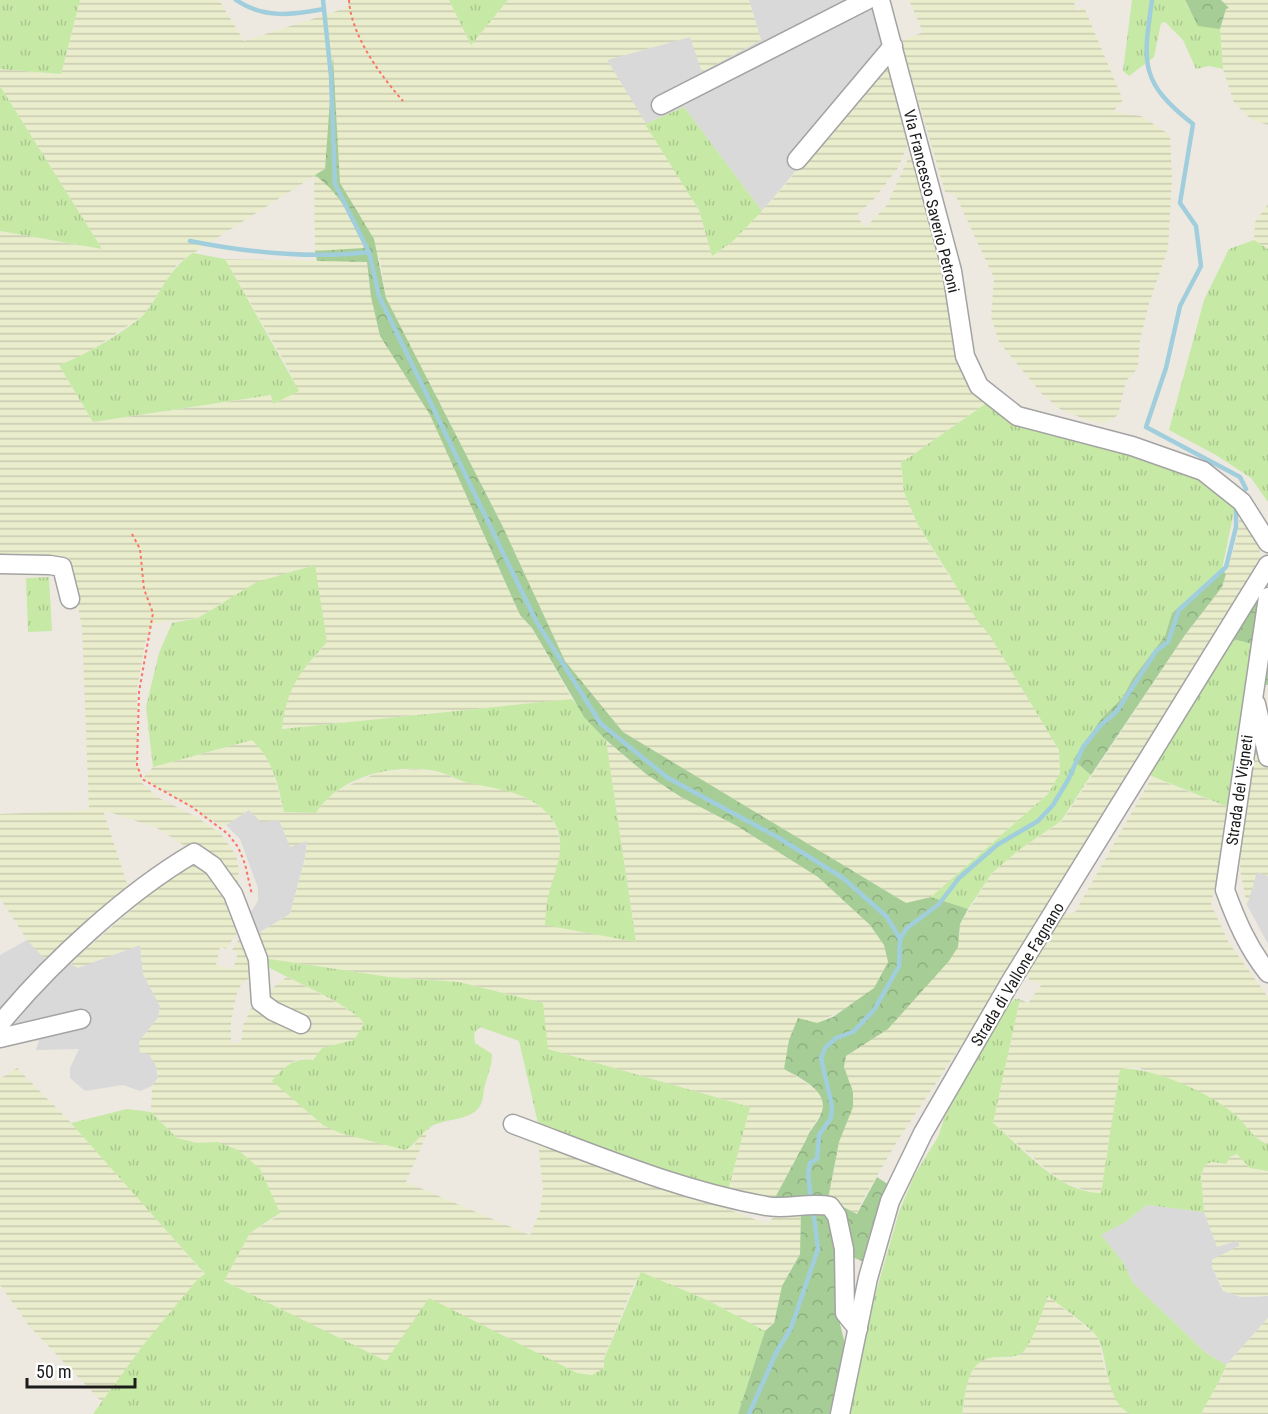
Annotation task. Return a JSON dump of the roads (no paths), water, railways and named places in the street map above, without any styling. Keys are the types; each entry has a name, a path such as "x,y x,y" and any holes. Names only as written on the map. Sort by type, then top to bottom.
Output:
{"street":[{"path":"661,105 867,0"},
{"name":"Via Francesco Saverio Petroni","path":"880,0 952,271 965,356 979,386 1017,416 1132,446 1203,471 1242,502 1268,543"},
{"path":"797,160 893,46"},
{"path":"0,564 62,567 70,599"},
{"name":"Strada di Vallone Fagnano","path":"840,1414 858,1329 890,1201 923,1132 1011,981 1268,565"},
{"name":"Strada dei Vigneti","path":"1268,597 1225,890 1238,925 1256,958 1268,973"},
{"path":"1253,687 1268,758"},
{"path":"0,1024 39,980 86,936 164,871 194,853 213,866 233,894 258,959 261,1002 273,1011 301,1024"},
{"path":"0,1038 81,1019"},
{"path":"513,1124 686,1188 769,1207 800,1204 830,1206 837,1216 844,1250 845,1313 858,1329"}],"waterway":[{"path":"236,0 268,13 289,14 324,9"},
{"path":"323,0 331,76 335,184 369,252 379,296 536,621 601,724 668,778 779,838 843,878 887,917 900,939"},
{"path":"1152,0 1147,40 1149,70 1163,96 1193,124 1180,203 1196,226 1201,266 1180,306 1166,368 1146,427 1240,477 1246,489"},
{"path":"190,241 280,254 324,255 369,252"},
{"path":"811,1200 808,1174 810,1163 817,1159 819,1135 831,1118 832,1106 821,1058 825,1048 836,1038 853,1032 874,1010 899,966 900,939 907,928 939,904 959,878 997,845 1038,821 1053,805 1068,780 1083,747 1100,726 1117,711 1156,651 1168,642 1179,610 1226,567 1236,527 1236,509"},
{"path":"749,1414 776,1353 791,1328 818,1249 813,1208"}]}
